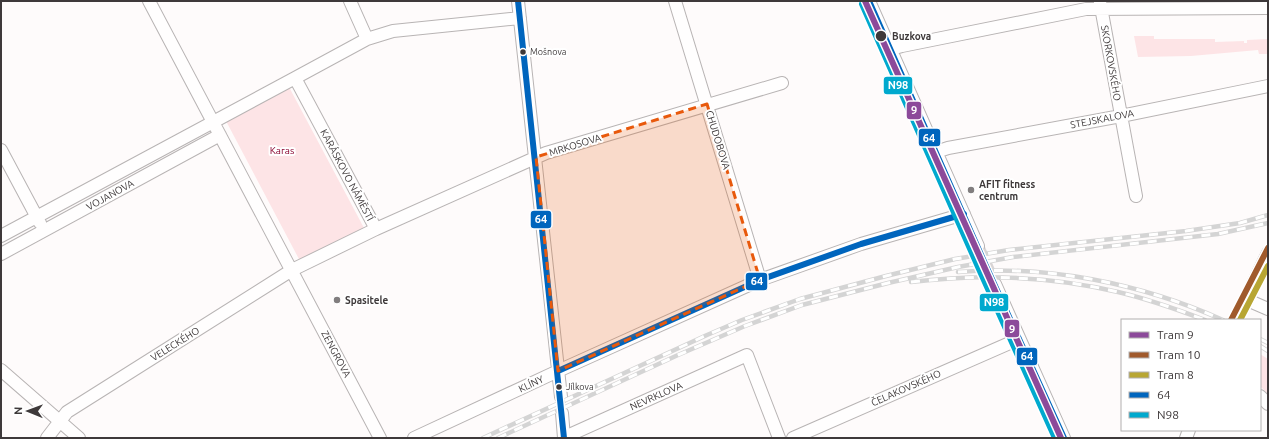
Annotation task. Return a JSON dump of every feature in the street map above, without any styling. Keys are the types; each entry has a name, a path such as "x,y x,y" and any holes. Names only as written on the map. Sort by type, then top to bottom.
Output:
{"street":[{"path":"149,1 292,270"},
{"path":"350,1 367,39"},
{"path":"518,1 561,397"},
{"name":"CHUDOBOVA","path":"675,1 760,280"},
{"path":"869,1 978,246"},
{"path":"891,50 902,46 1100,5 1268,8"},
{"name":"SKORKOVSKÉHO","path":"1100,5 1136,196"},
{"path":"213,121 367,39 393,31 520,18"},
{"name":"KARÁSKOVO NÁMĚSTÍ","path":"292,270 376,230 295,78"},
{"name":"MRKOSOVA","path":"376,230 536,158 707,104 782,83"},
{"name":"STEJSKALOVA","path":"936,152 948,148 1121,116 1268,86"},
{"name":"VOJANOVA","path":"1,236 213,121"},
{"name":"VOJANOVA","path":"1,254 220,135"},
{"path":"1,150 44,231"},
{"name":"KLÍNY","path":"414,438 760,280 861,244 964,214"},
{"path":"1235,319 1268,253"},
{"name":"VELECKÉHO","path":"47,438 67,412 292,270"},
{"name":"ZENGROVA","path":"292,270 380,438"},
{"path":"994,284 1064,438"},
{"path":"1245,299 1268,309"},
{"name":"ČELAKOVSKÉHO","path":"793,438 1019,339"},
{"name":"NEVRKLOVA","path":"564,438 747,355 779,438"},
{"path":"1,370 79,438"},
{"path":"562,413 564,438"}],"highlighted area":[{"path":"707,104 760,280 558,371 536,157"}],"green space":[{"path":"1134,36 1154,36 1154,39 1215,39 1215,42 1244,41 1244,43 1247,43 1247,40 1268,39 1268,54 1259,54 1258,50 1191,56 1138,57"},
{"name":"Karas","path":"289,87 364,228 300,261 226,121"},
{"path":"1261,355 1268,359 1268,394 1261,387"}],"tunnel":[{"path":"978,246 995,284"}],"railway":[{"path":"483,438 707,335 742,320 800,299 955,259 1009,250 1186,231 1240,223 1268,215"},
{"path":"498,438 678,355 745,326 802,305 958,267 1013,257 1218,234 1268,223"},
{"path":"958,272 1026,271 1060,274 1126,287 1159,296 1221,319"},
{"path":"911,282 937,279 989,277 1067,283 1129,295 1162,304 1202,319"},
{"path":"1261,340 1268,343"},
{"path":"1261,347 1268,351"}],"tram line":[{"name":"9","path":"865,1 1061,438"},
{"name":"10","path":"1232,319 1268,248"},
{"name":"8","path":"1241,319 1268,266"}],"transit line":[{"name":"64","path":"518,1 564,438"},
{"name":"64","path":"869,1 1064,438"},
{"name":"N98","path":"862,4 1055,438"},
{"name":"64","path":"558,371 760,280 861,244 964,214"}],"place":[{"name":"Buzkova","path":"881,36"},
{"name":"Mošnova","path":"523,52"},
{"name":"AFIT fitness centrum","path":"971,190"},
{"name":"Spasitele","path":"337,300"},
{"name":"Jílkova","path":"559,387"}]}
